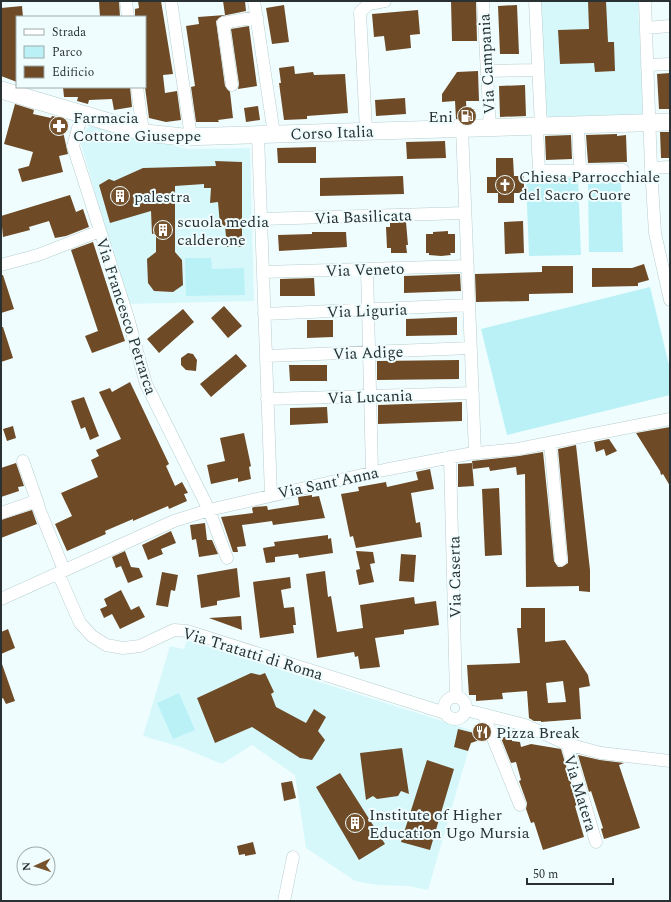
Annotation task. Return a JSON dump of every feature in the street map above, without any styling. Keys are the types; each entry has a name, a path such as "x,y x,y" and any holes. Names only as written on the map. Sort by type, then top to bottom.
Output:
{"street":[{"path":"126,1 128,16"},
{"path":"171,1 191,137"},
{"path":"254,1 257,17 266,134 261,219 271,495"},
{"path":"366,131 360,12 369,4 385,1"},
{"name":"Via Campania","path":"483,1 490,128"},
{"path":"535,1 538,70 539,171 623,170"},
{"path":"645,1 649,122 655,233 670,300"},
{"path":"232,85 223,23 257,17"},
{"path":"646,28 670,26"},
{"path":"647,65 670,64"},
{"path":"488,71 538,70"},
{"path":"137,88 143,132"},
{"name":"Corso Italia","path":"1,90 143,132 183,137 670,122"},
{"name":"Via Francesco Petrarca","path":"82,114 73,146 128,318 146,384 209,510 227,558"},
{"path":"578,125 580,170"},
{"path":"462,128 475,453"},
{"path":"651,168 670,167"},
{"name":"Via Basilicata","path":"261,219 466,213"},
{"path":"1,265 38,255 100,231"},
{"name":"Via Veneto","path":"263,272 468,266"},
{"path":"367,269 372,472"},
{"name":"Via Liguria","path":"264,314 469,305"},
{"name":"Via Adige","path":"266,356 471,348"},
{"name":"Via Lucania","path":"267,399 473,393"},
{"name":"Via Sant'Anna","path":"1,599 174,521 209,510 372,472 475,453 518,449 670,419"},
{"path":"550,443 561,560"},
{"name":"Via Caserta","path":"450,457 456,697"},
{"name":"Via Tratatti di Roma","path":"24,461 61,572 80,623 92,636 106,645 123,648 140,646 174,630 187,631 443,712"},
{"path":"1,512 36,501 38,504"},
{"path":"456,697 465,703 466,710 463,716 457,719 450,718 443,712 445,703 450,698 456,697"},
{"path":"466,710 484,716 525,725 566,744 601,753 670,761"},
{"path":"484,716 520,805"},
{"name":"Via Matera","path":"566,744 596,842"},
{"path":"284,901 293,857"}],"shaded area":[{"path":"538,1 638,1 643,114 543,117"},
{"path":"93,125 187,149 250,148 254,301 127,304 80,141 87,128"},
{"path":"187,640 474,731 428,890 409,886 377,885 355,881 306,848 295,775 252,745 222,764 181,747 143,736 170,646 184,649"}],"green space":[{"path":"578,178 581,255 529,256 526,179"},
{"path":"621,181 623,252 589,252 588,182"},
{"path":"185,258 211,258 212,269 244,268 245,295 186,296"},
{"path":"650,287 670,369 670,395 507,435 481,329"},
{"path":"179,693 195,730 173,739 157,703"}],"building":[{"path":"99,1 119,1 120,16 100,16"},
{"path":"138,1 161,1 173,74 163,75 165,93 177,91 181,120 166,122 149,118 145,88 146,16 135,16 135,9 139,8"},
{"path":"223,1 245,1 246,11 222,16 216,21 225,86 230,92 233,118 218,120 219,122 196,122 191,87 195,86 186,26 199,24 198,17 225,15"},
{"path":"451,1 476,1 477,41 452,41"},
{"path":"588,1 606,1 608,42 614,42 615,71 595,72 594,63 560,64 558,30 589,29"},
{"path":"284,5 289,42 272,44 266,8"},
{"path":"517,5 519,54 500,54 498,6"},
{"path":"22,6 23,16 16,16 16,82 1,76 1,8"},
{"path":"418,10 420,34 410,35 411,48 386,51 384,36 374,37 372,14"},
{"path":"249,26 257,86 238,89 239,84 231,29"},
{"path":"294,66 295,74 313,72 314,75 345,74 348,113 307,116 307,119 284,120 279,83 281,83 279,68"},
{"path":"478,71 479,101 466,101 467,118 456,119 455,101 442,102 442,94 457,72"},
{"path":"670,73 670,109 659,109 657,74"},
{"path":"525,85 526,116 500,117 499,86"},
{"path":"63,88 130,88 132,107 114,110 112,99 89,100 88,104 77,101 78,97 64,97"},
{"path":"405,98 406,114 376,116 375,100"},
{"path":"15,104 34,110 33,114 51,118 52,116 60,118 68,154 59,156 63,172 22,182 18,169 29,166 33,152 4,144"},
{"path":"258,106 260,120 246,122 244,108"},
{"path":"660,132 670,132 670,158 661,158"},
{"path":"617,134 617,136 626,135 627,162 588,163 586,135"},
{"path":"571,135 572,159 546,160 545,136"},
{"path":"445,141 446,158 407,159 406,142"},
{"path":"316,147 316,163 278,163 277,148"},
{"name":"Chiesa Parrocchiale del Sacro Cuore","path":"496,158 513,158 514,176 524,176 524,193 514,193 514,203 498,203 498,193 487,193 487,177 496,177"},
{"name":"scuola media calderone","path":"215,161 242,162 242,247 227,247 225,226 220,225 218,202 210,203 211,188 204,188 204,184 175,186 175,252 182,260 183,285 173,292 154,291 148,283 147,259 156,252 156,233 152,234 151,211 110,223 99,185 109,179 114,181 143,168 216,166"},
{"path":"403,176 404,194 320,196 320,178"},
{"path":"70,195 76,212 83,209 89,227 66,236 55,238 49,221 29,227 30,230 3,237 1,216"},
{"path":"523,221 524,253 505,254 504,222"},
{"path":"406,222 408,245 406,245 407,253 391,253 391,248 387,248 386,227 390,227 390,223"},
{"path":"448,231 448,234 455,234 455,253 441,256 429,255 429,253 426,253 426,234"},
{"path":"312,232 346,232 347,247 279,251 278,235 312,234"},
{"path":"93,242 125,341 92,353 85,336 98,331 71,250"},
{"path":"644,264 649,280 638,283 638,286 592,287 592,268 632,268"},
{"path":"542,266 573,266 573,293 529,294 529,301 476,302 475,274 542,272"},
{"path":"460,274 461,291 404,293 404,276"},
{"path":"1,275 3,275 14,309 1,313"},
{"path":"314,278 315,296 280,296 280,279"},
{"path":"224,306 242,326 228,338 211,318"},
{"path":"183,309 194,322 159,353 147,339"},
{"path":"457,317 457,335 406,336 406,319"},
{"path":"307,320 333,320 333,337 307,338"},
{"path":"1,327 3,327 13,358 1,362"},
{"path":"188,353 193,354 197,360 196,371 186,370 181,365 181,358"},
{"path":"236,354 247,366 211,397 200,384"},
{"path":"459,360 459,379 377,380 377,361"},
{"path":"289,365 327,365 327,381 290,381"},
{"path":"130,382 169,464 166,466 175,486 182,482 188,493 184,494 187,501 169,509 168,506 133,521 133,519 105,531 106,534 67,551 55,524 72,516 61,493 98,477 91,460 99,456 96,450 121,439 99,392 110,388 112,392"},
{"path":"84,397 99,436 90,440 85,427 81,429 71,401"},
{"path":"462,402 462,421 378,424 378,405"},
{"path":"327,407 328,423 290,425 290,408"},
{"path":"13,426 16,438 7,441 3,429"},
{"path":"670,427 670,486 663,474 661,475 636,433"},
{"path":"244,433 251,466 249,467 251,479 238,482 238,478 211,484 207,465 225,461 220,438"},
{"path":"609,439 617,451 606,456 604,449 596,452 594,442"},
{"path":"576,445 590,570 590,592 579,591 579,586 526,587 525,474 517,475 516,467 490,471 489,467 473,469 472,461 543,452 554,561 558,567 562,567 568,563 568,559 558,449"},
{"path":"16,463 24,486 18,487 19,491 1,497 1,468"},
{"path":"472,463 474,486 458,487 458,464"},
{"path":"430,469 434,489 411,493 416,523 420,522 422,537 356,548 353,536 350,537 341,494 359,491 358,487 386,482 387,487 418,480 416,472"},
{"path":"499,488 502,555 485,556 482,489"},
{"path":"312,495 312,497 319,496 325,518 273,525 272,521 242,525 246,546 237,547 238,552 233,552 221,517 253,513 252,508 254,507 267,506 268,510 299,505 298,497"},
{"path":"32,510 37,524 1,538 1,520"},
{"path":"205,523 207,540 212,540 218,554 199,557 196,539 192,540 190,525"},
{"path":"171,531 176,543 161,549 163,554 148,560 142,545"},
{"path":"328,535 328,539 331,538 333,553 299,558 298,554 275,557 275,562 266,563 263,548 275,546 274,542"},
{"path":"125,551 131,567 139,568 143,577 128,583 121,566 116,568 112,557"},
{"path":"356,551 373,552 375,563 370,564 374,582 359,585 356,570 360,569"},
{"path":"401,554 416,555 414,582 399,581"},
{"path":"237,568 240,597 217,601 217,605 201,608 197,575"},
{"path":"325,571 328,597 331,596 337,632 363,628 360,605 414,597 415,604 436,601 439,625 404,630 404,634 375,638 380,667 360,669 358,656 355,657 354,652 317,658 306,574"},
{"path":"162,572 178,575 175,591 171,590 168,607 156,605"},
{"path":"290,577 291,588 281,590 284,608 294,607 296,625 293,625 294,633 260,638 253,582"},
{"path":"121,590 131,610 139,606 145,617 120,629 112,614 104,618 100,609 107,606 104,599"},
{"path":"521,608 545,608 545,642 565,640 588,675 590,686 579,688 581,719 541,722 534,721 529,718 527,691 502,693 503,699 476,701 476,695 469,695 467,665 520,663 517,628 521,628","holes":["563,681 566,702 548,703 546,683"]},
{"path":"241,616 242,630 209,618"},
{"path":"8,629 15,648 1,654 1,632"},
{"path":"1,664 15,701 6,704 3,698 1,699"},
{"path":"251,673 260,675 265,673 274,692 271,694 276,707 306,723 314,709 326,717 318,731 325,740 312,760 300,758 252,727 215,743 197,698"},
{"path":"480,726 485,738 471,743 468,751 454,747 458,729 474,733"},
{"path":"512,735 512,741 520,742 521,747 531,744 561,749 575,796 577,805 575,806 584,837 543,850 534,822 531,823 526,809 527,803 519,781 521,780 516,762 511,763 501,738"},
{"path":"402,748 409,794 401,791 398,796 377,799 373,796 366,800 360,753"},
{"path":"578,755 624,763 619,765 640,828 604,839 601,829 603,828 591,791 589,792"},
{"path":"427,760 454,769 430,850 401,842"},
{"path":"340,773 385,844 359,860 316,787"},
{"path":"292,781 296,798 284,801 281,783"},
{"path":"253,842 256,854 245,856 245,854 239,855 237,846"}],"place":[{"name":"Eni","path":"467,116"},
{"name":"Farmacia Cottone Giuseppe","path":"59,126"},
{"name":"Chiesa Parrocchiale del Sacro Cuore","path":"505,185"},
{"name":"palestra","path":"120,196"},
{"name":"scuola media calderone","path":"163,230"},
{"name":"Pizza Break","path":"482,732"},
{"name":"Institute of Higher Education Ugo Mursia","path":"355,823"}]}
